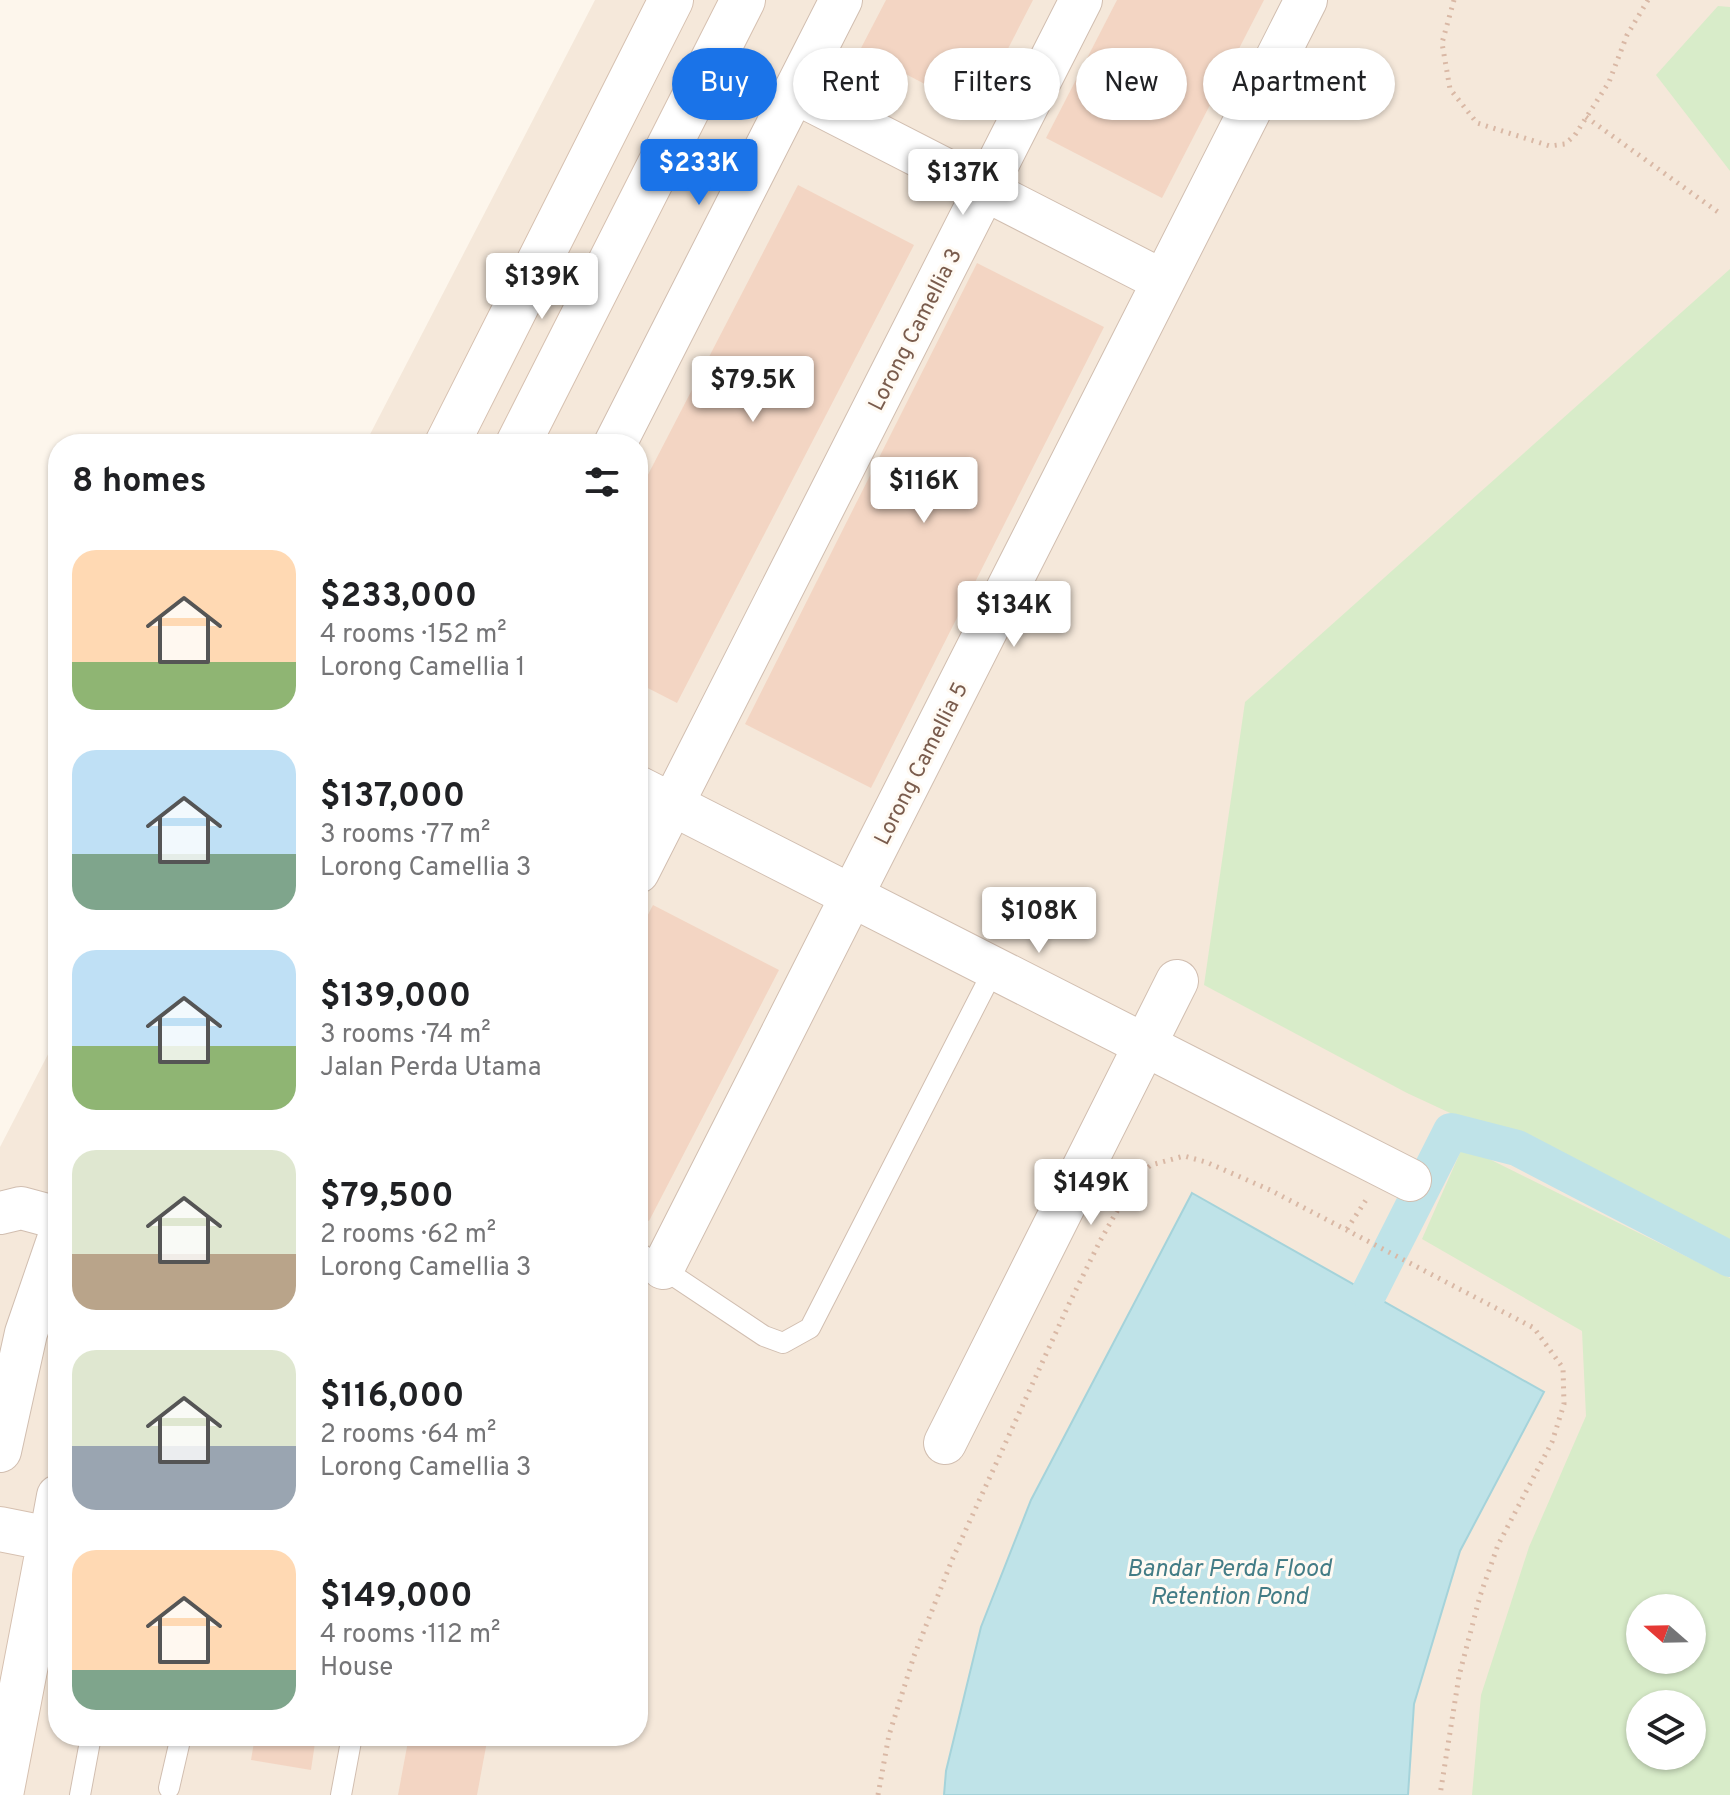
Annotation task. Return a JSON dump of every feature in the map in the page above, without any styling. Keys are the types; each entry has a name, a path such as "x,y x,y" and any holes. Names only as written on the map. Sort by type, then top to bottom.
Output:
{"street":[{"path":"452,434 671,0"},
{"path":"523,434 743,0"},
{"path":"816,48 841,0"},
{"name":"Lorong Camellia 3","path":"648,827 655,796 984,190 1081,0"},
{"name":"Lorong Camellia 5","path":"651,1260 852,896 1306,0"},
{"path":"620,434 793,94"},
{"path":"848,120 1163,281"},
{"path":"655,796 1410,1180"},
{"path":"945,1443 1177,981"},
{"path":"0,1213 21,1208 48,1215"},
{"path":"0,1451 26,1333 48,1269"},
{"path":"0,1529 48,1539"},
{"path":"1,1795 48,1569"}],"lane":[{"path":"651,1260 764,1336 783,1343 810,1328 994,969"},
{"path":"80,1795 89,1746"},
{"path":"169,1788 179,1746"},
{"path":"341,1795 350,1746"}],"path":[{"path":"1454,0 1442,43 1450,89 1477,123 1550,146 1565,144 1575,135 1609,82 1627,35 1648,0"},
{"path":"1586,117 1718,212"},
{"path":"878,1795 893,1722 914,1656 952,1560 1068,1306 1137,1176 1151,1165 1184,1156 1206,1162 1270,1190 1534,1328 1563,1368 1564,1404 1552,1442 1498,1545 1480,1596 1459,1676 1440,1795"}],"shaded area":[{"path":"595,0 1730,0 1730,1795 0,1795 0,1147 48,1054 48,1746 648,1746 648,434 370,434"}],"green space":[{"path":"1718,6 1730,7 1730,171 1656,75"},
{"path":"1730,269 1730,1243 1407,1093 1204,985 1245,702"},
{"path":"1463,1146 1730,1278 1730,1795 1472,1795 1481,1695 1529,1547 1586,1416 1582,1331 1422,1239"}],"water":[{"name":"Bandar Perda Flood Retention Pond","path":"1192,1193 1544,1392 1460,1551 1414,1704 1408,1795 944,1795 946,1771 981,1627 1031,1500"}],"building":[{"path":"886,0 1033,0 1008,48 924,48 924,84 908,75 908,48 861,48"},
{"path":"1117,0 1264,0 1239,48 1203,48 1203,118 1162,198 1046,138 1055,120 1060,120 1060,111 1076,80 1076,120 1187,120 1187,48 1092,48"},
{"path":"798,185 914,245 677,703 648,688 648,475"},
{"path":"977,263 1104,327 871,788 745,724"},
{"path":"653,905 779,970 649,1221 648,1221 648,915"},
{"path":"253,1746 315,1746 311,1770 251,1760"},
{"path":"407,1746 486,1746 477,1795 398,1795"}],"waterway":[{"path":"1369,1293 1451,1131 1517,1148 1730,1259"}]}
